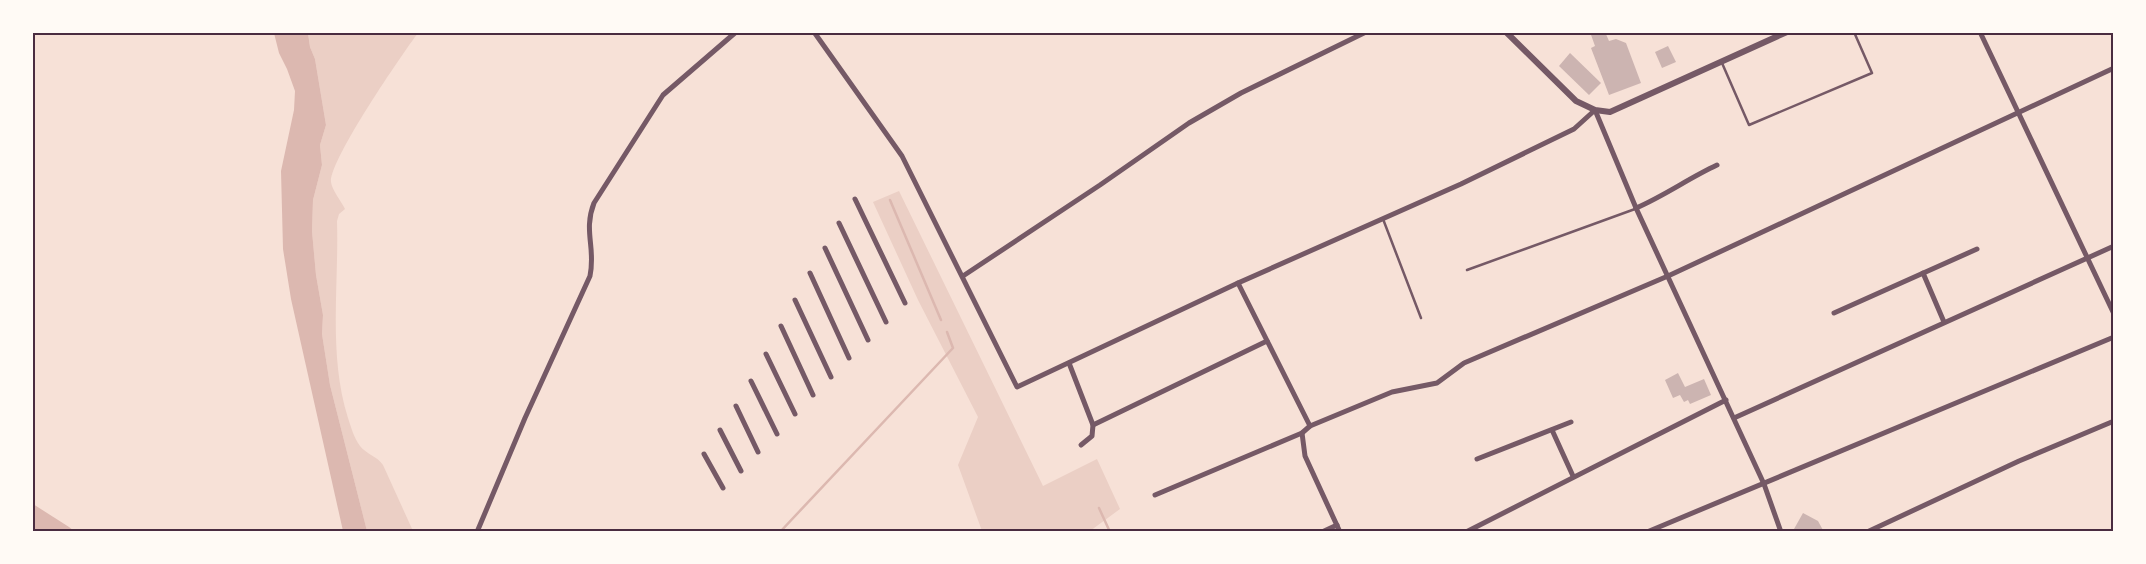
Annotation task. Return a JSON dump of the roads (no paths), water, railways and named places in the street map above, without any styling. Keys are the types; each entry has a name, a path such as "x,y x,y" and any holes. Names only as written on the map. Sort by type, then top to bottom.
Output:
{"street":[{"path":"478,532 525,418 590,276 593,263 588,218 594,204 663,95 736,32"},
{"path":"814,32 902,156 1017,387 1238,283 1383,219 1574,128 1595,110"},
{"path":"963,276 1100,186 1189,123 1241,93 1366,32"},
{"path":"1506,32 1576,101 1595,110 1610,112 1786,32"},
{"path":"1980,32 2114,314"},
{"path":"1155,495 1302,433 1310,426 1392,392 1437,383 1464,362 1668,276 2018,111 2114,68"},
{"path":"1595,110 1636,208 1764,484 1781,532"},
{"path":"1636,208 1661,197 1686,180 1717,166"},
{"path":"855,199 905,303"},
{"path":"839,223 886,322"},
{"path":"1734,418 2114,246"},
{"path":"824,248 868,340"},
{"path":"1834,313 1977,249"},
{"path":"810,273 849,358"},
{"path":"1923,273 1944,322"},
{"path":"1238,283 1310,426"},
{"path":"795,300 831,377"},
{"path":"781,326 813,395"},
{"path":"1647,532 2114,337"},
{"path":"1093,425 1267,341"},
{"path":"766,354 795,414"},
{"path":"1068,363 1093,425 1092,436 1081,445"},
{"path":"751,381 777,434"},
{"path":"1466,532 1726,400"},
{"path":"736,406 758,452"},
{"path":"1867,532 2019,461 2114,421"},
{"path":"1477,459 1571,422"},
{"path":"720,430 741,471"},
{"path":"1552,430 1573,476"},
{"path":"1302,433 1306,456 1340,532"},
{"path":"704,454 723,488"},
{"path":"1322,532 1337,525"}],"lane":[{"path":"1722,62 1749,125 1872,73 1854,32"},
{"path":"1467,270 1636,208"},
{"path":"1383,219 1421,318"}],"waterway":[{"path":"890,200 941,320"},
{"path":"780,532 953,348 947,332"},
{"path":"1099,508 1110,532"}]}
